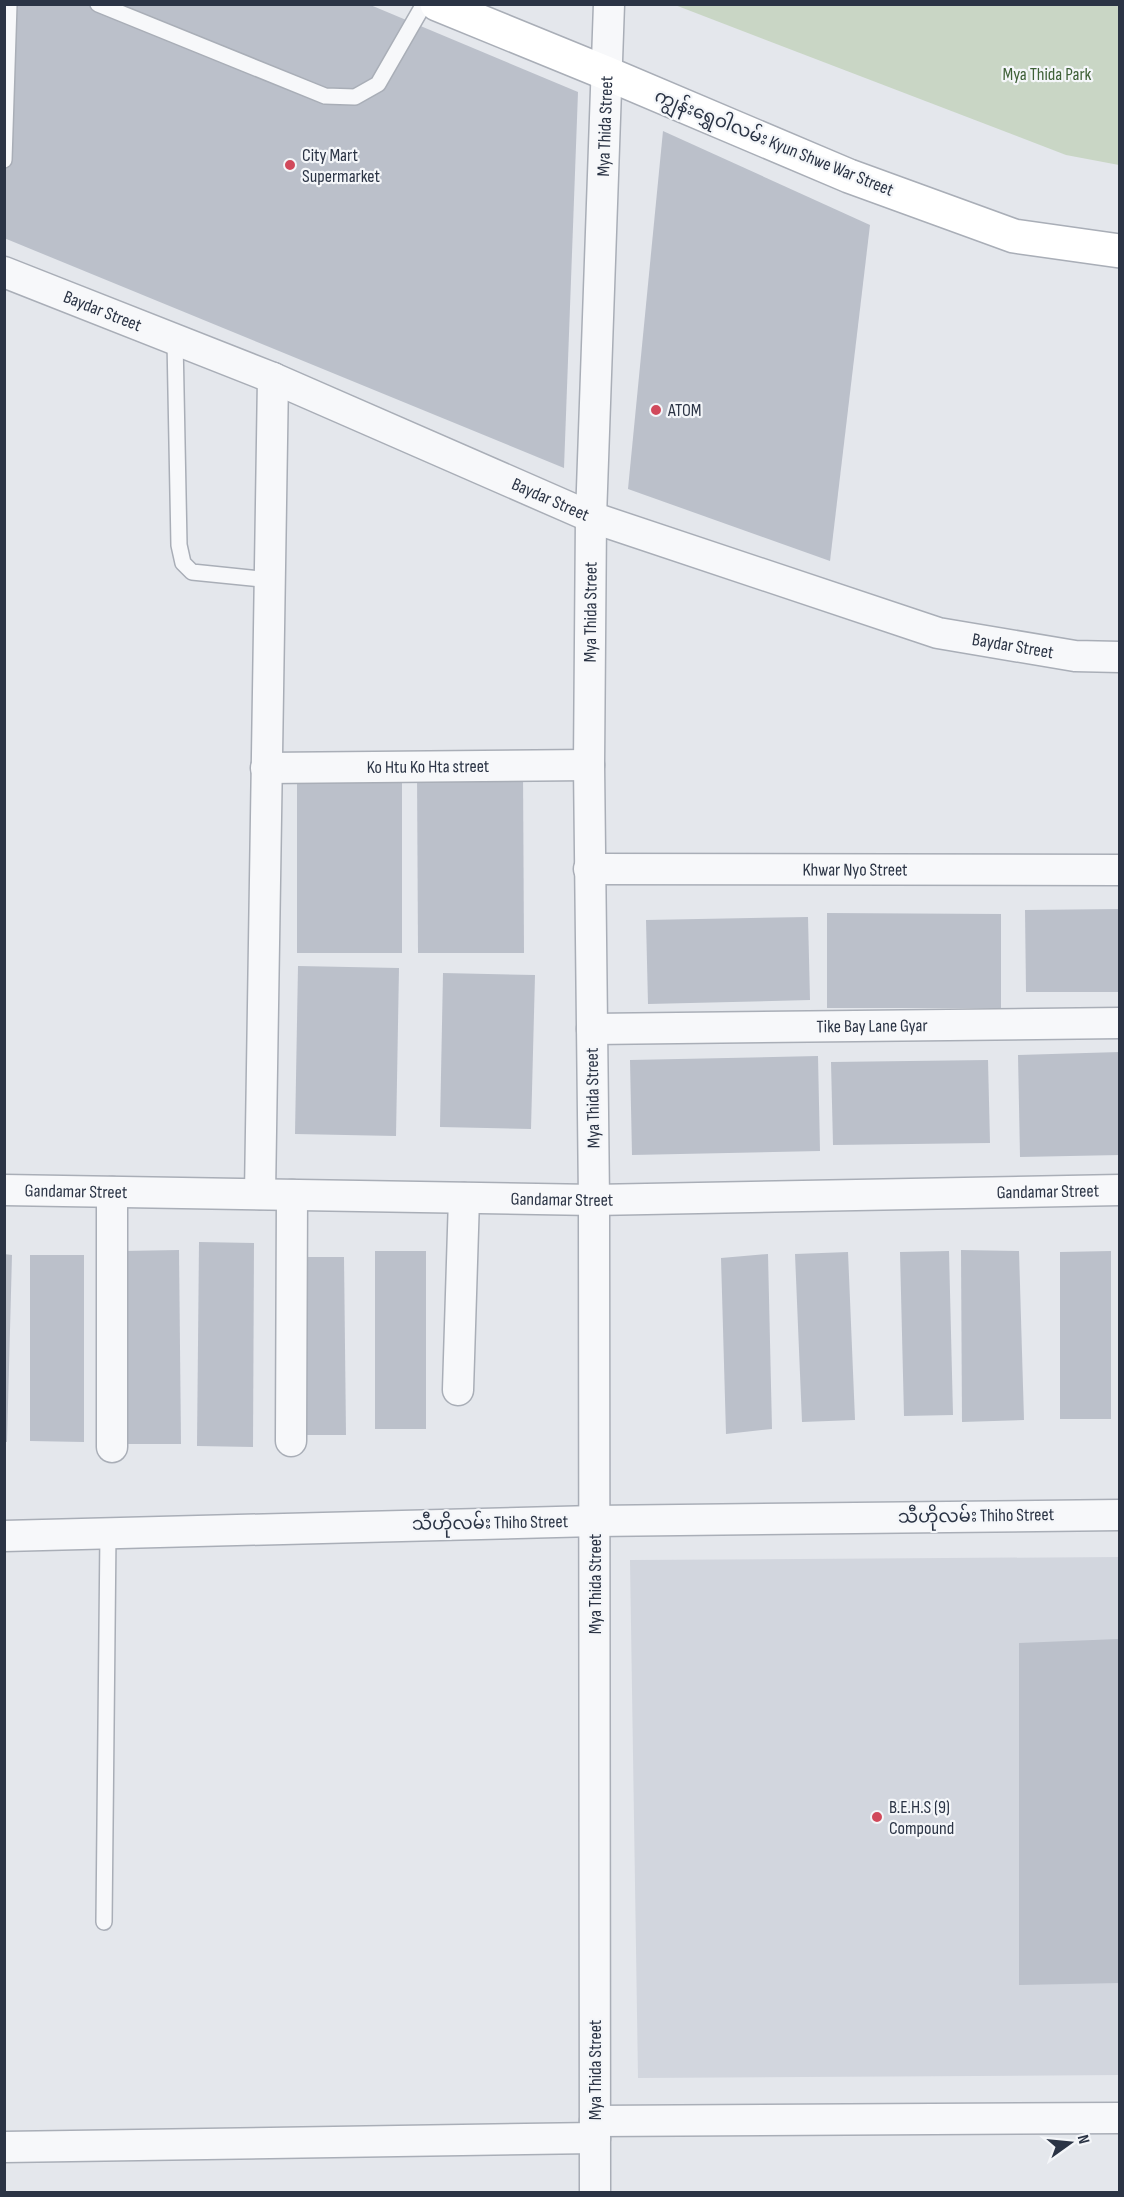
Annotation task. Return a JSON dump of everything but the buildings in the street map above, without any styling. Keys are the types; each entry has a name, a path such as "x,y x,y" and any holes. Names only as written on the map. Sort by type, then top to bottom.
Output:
{"street":[{"name":"ကျွန်းရွှေဝါလမ်း Kyun Shwe War Street","path":"437,4 849,176 1014,236 1119,251"},
{"name":"Mya Thida Street","path":"595,2193 594,1200 589,765 591,516 609,4"},
{"name":"Baydar Street","path":"4,272 273,378 591,516 938,633 1075,656 1119,657"},
{"path":"260,1194 273,378"},
{"name":"Ko Htu Ko Hta street","path":"266,768 589,765"},
{"name":"Khwar Nyo Street","path":"589,869 1119,870"},
{"name":"Tike Bay Lane Gyar","path":"592,1029 1119,1023"},
{"name":"Gandamar Street","path":"4,1190 594,1200 1119,1190"},
{"path":"112,1192 112,1447"},
{"path":"291,1440 292,1195"},
{"path":"458,1390 465,1198"},
{"name":"သီဟိုလမ်း Thiho Street","path":"4,1536 595,1521 1119,1515"},
{"path":"4,2147 595,2129 1119,2118"}],"lane":[{"path":"4,160 9,4"},
{"path":"98,4 325,96 355,97 378,84 424,4"},
{"path":"175,340 179,544 183,563 192,572 270,580"},
{"path":"104,1922 108,1533"}],"shaded area":[{"name":"B.E.H.S (9) Compound","path":"1119,1557 1119,2075 638,2078 630,1560"}],"green space":[{"name":"Mya Thida Park","path":"675,5 1119,5 1119,165 1066,155"}],"place":[{"name":"City Mart Supermarket","path":"290,165"},
{"name":"ATOM","path":"656,410"},
{"name":"B.E.H.S (9) Compound","path":"877,1817"}]}
